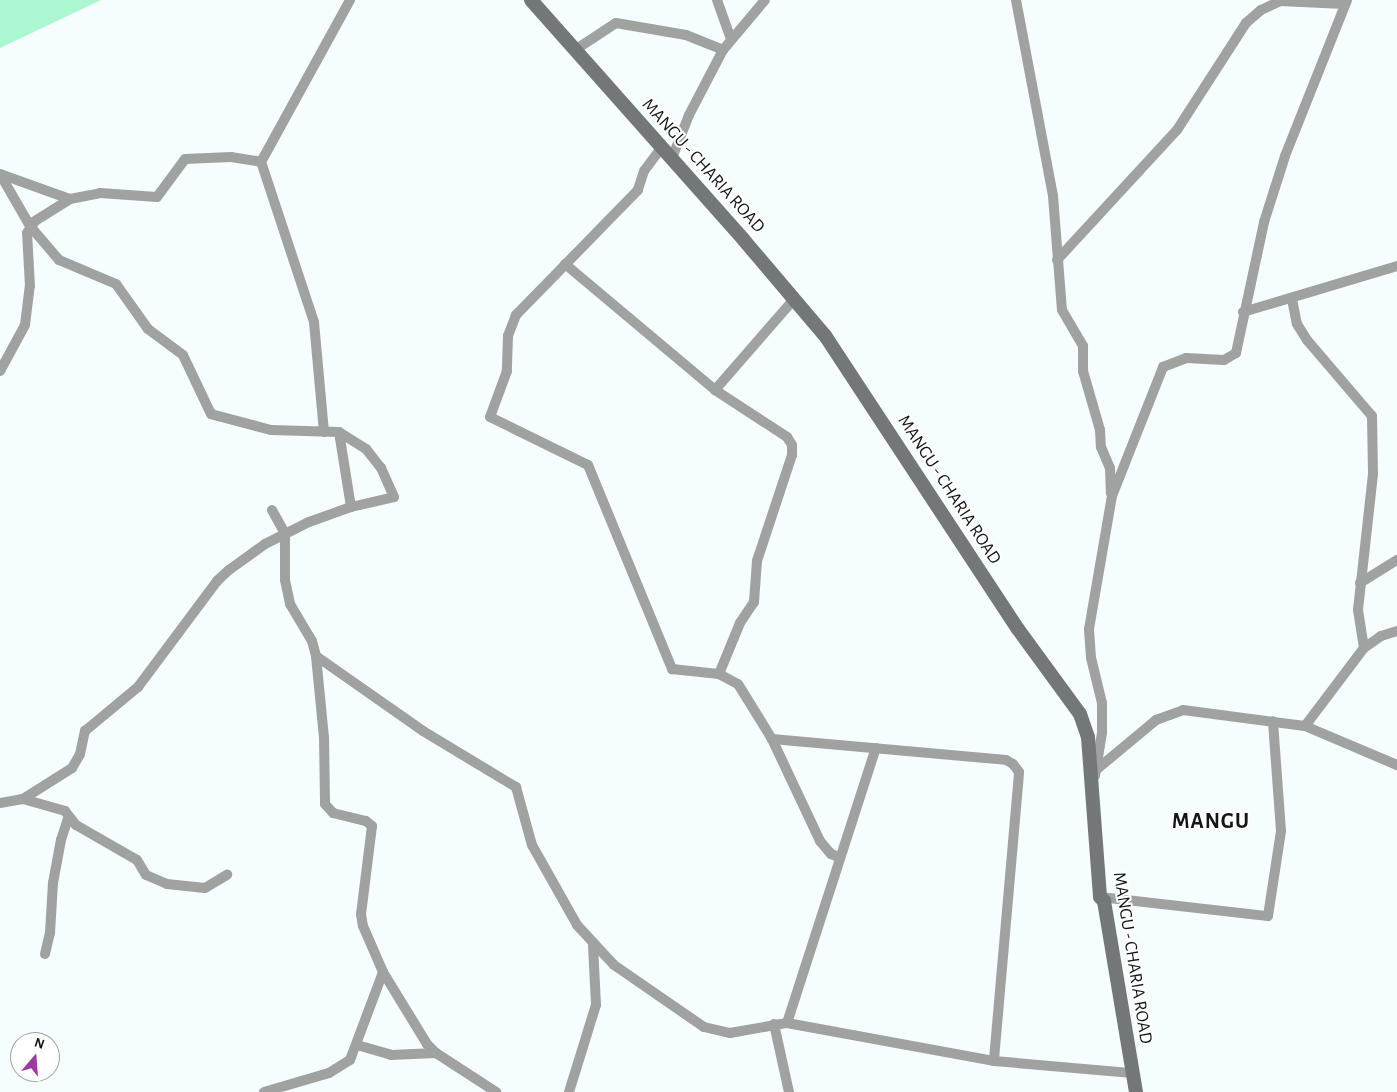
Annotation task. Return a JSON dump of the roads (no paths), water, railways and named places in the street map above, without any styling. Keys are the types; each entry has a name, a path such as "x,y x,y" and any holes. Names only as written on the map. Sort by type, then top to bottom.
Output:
{"street":[{"path":"324,432 314,322 261,162 350,0"},
{"name":"MANGU - CHARIA ROAD","path":"530,0 672,158 794,299 844,362 1018,629 1080,714 1088,737 1100,897 1104,901 1136,1092"},
{"path":"716,0 731,39"},
{"path":"672,158 689,114 723,50 765,0"},
{"path":"1016,0 1053,196 1062,310 1083,346 1084,371 1100,430 1101,447 1110,468 1112,496"},
{"path":"1057,260 1176,130 1246,23 1261,10 1280,1 1346,2 1285,156 1264,222 1243,312 1236,353 1231,358 1186,358 1163,367 1112,496 1092,598 1089,629 1091,658 1102,703 1102,733 1092,791"},
{"path":"574,50 616,23 686,35 723,50"},
{"path":"662,147 644,171 638,190 565,264 511,324 507,371 490,417 588,465 672,669 719,674 744,691 772,739 820,841 831,854 839,857"},
{"path":"30,226 70,199 100,193 157,197 185,159 232,157 261,162"},
{"path":"0,174 70,199"},
{"path":"0,174 30,226 59,260 116,284 148,329 183,355 211,414 271,430 338,432 366,450 381,468 394,498 351,507 285,533 264,544 217,581 138,687 85,731 80,754 72,768 23,799 0,803"},
{"path":"0,371 25,325 30,226"},
{"path":"565,264 715,390 787,437 792,450 757,561 754,602 740,623 719,674"},
{"path":"1243,312 1270,302 1292,299 1397,266"},
{"path":"715,390 794,299"},
{"path":"1292,299 1297,324 1307,340 1372,416 1374,474 1358,610 1364,648"},
{"path":"338,432 351,507"},
{"path":"272,510 285,533 285,580 290,604 312,642 316,656 324,737 325,804 333,813 366,821 372,826 361,914 383,972 436,1053 496,1092"},
{"path":"1360,584 1397,560"},
{"path":"1305,726 1364,648 1381,636 1397,631"},
{"path":"316,656 424,731 516,787 532,845 577,925 593,946 614,966 704,1027 730,1033 788,1023 994,1061 1132,1073"},
{"path":"1096,770 1156,720 1170,712 1183,710 1305,726 1397,764"},
{"path":"1100,897 1268,916 1281,831 1273,722"},
{"path":"772,739 1006,760 1018,772 994,1061"},
{"path":"788,1023 839,857 876,748"},
{"path":"23,799 51,806 69,816 76,825 137,860 146,875 167,884 205,888 228,875"},
{"path":"46,954 50,933 53,883 60,840 69,816"},
{"path":"569,1092 596,1005 593,946"},
{"path":"264,1092 342,1067 357,1045 383,972"},
{"path":"774,1024 789,1092"},
{"path":"357,1045 391,1055 436,1053"}],"district":[{"name":"MANGU","path":"1211,822"}]}
